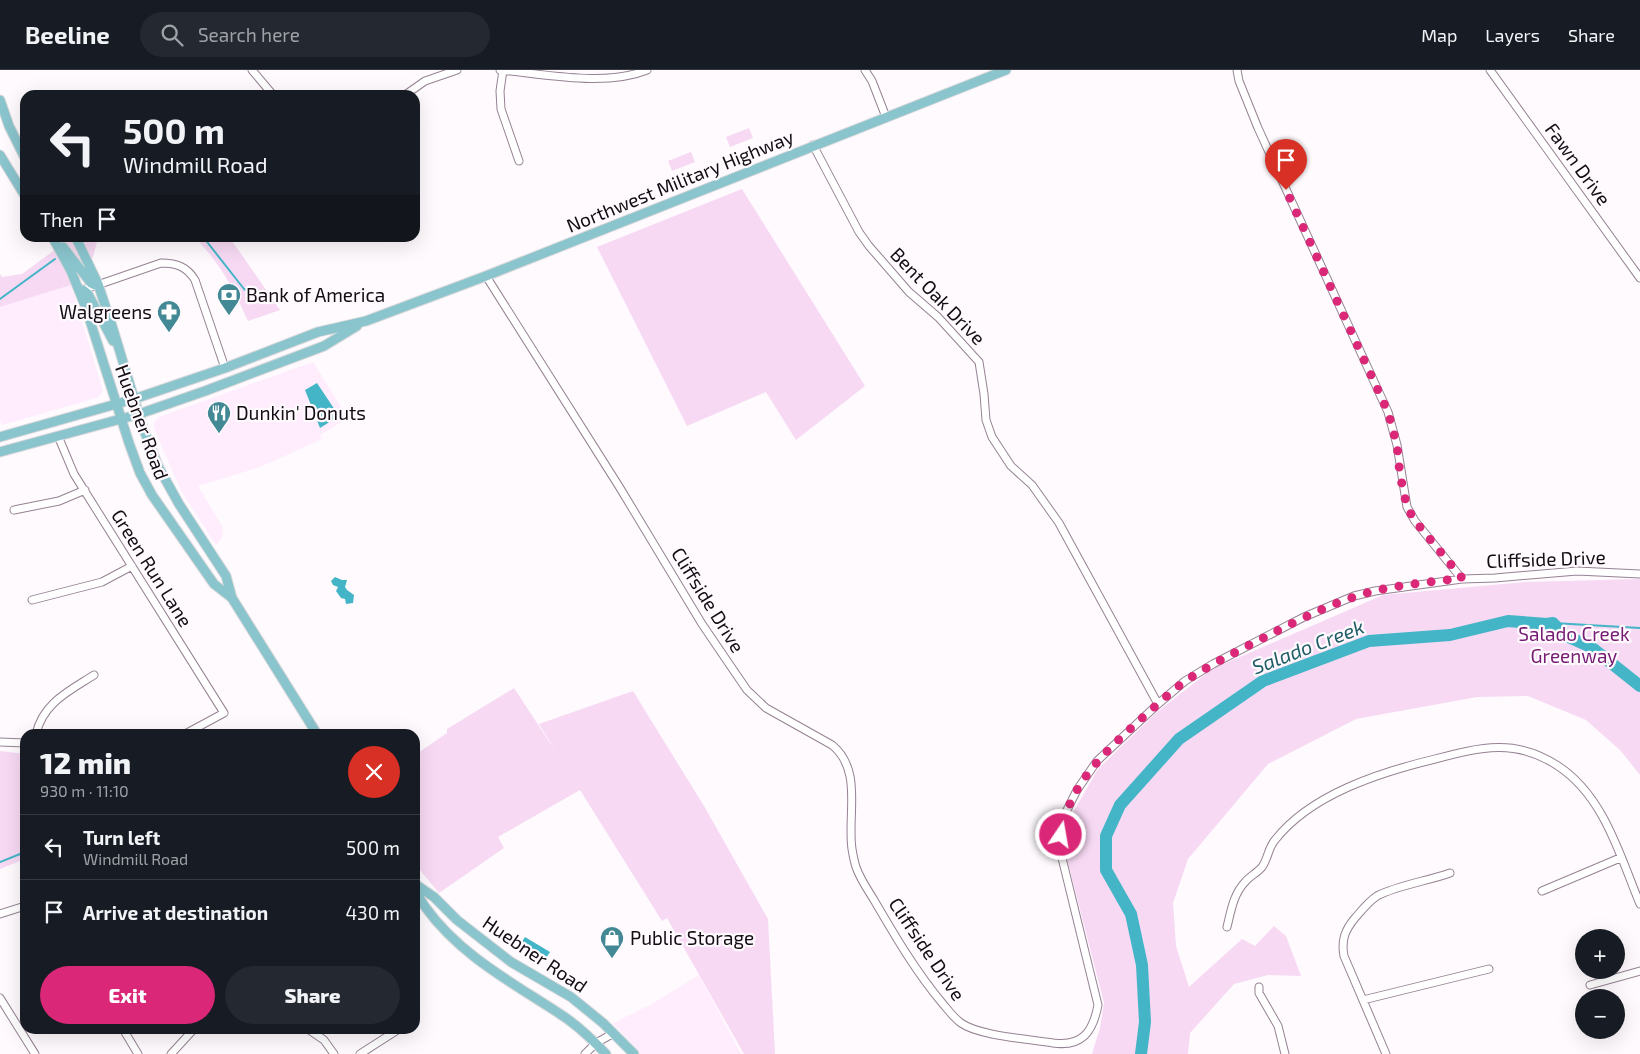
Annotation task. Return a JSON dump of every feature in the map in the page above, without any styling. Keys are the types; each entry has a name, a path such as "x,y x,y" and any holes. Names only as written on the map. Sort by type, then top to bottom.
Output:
{"main road":[{"name":"Northwest Military Highway","path":"0,436 134,399 225,368 318,332 366,321 486,276 812,145 1006,70"},
{"path":"0,100 8,126 20,149"},
{"path":"0,155 20,188"},
{"name":"Huebner Road","path":"56,242 80,290 128,443 152,495 214,584 232,598"},
{"path":"57,242 91,284 96,285"},
{"path":"74,242 81,250"},
{"name":"Huebner Road","path":"78,242 96,285 153,454 165,480 226,576 232,598 314,729"},
{"path":"80,290 88,294 121,355"},
{"name":"Northwest Military Highway","path":"0,452 139,414 245,377 324,346 366,321"},
{"path":"193,554 206,544"},
{"name":"Huebner Road","path":"420,887 434,897 457,920 511,962 572,997 614,1033 634,1054"},
{"name":"Huebner Road","path":"420,898 425,908 449,934 510,983 558,1012 596,1043 606,1054"},
{"path":"480,960 490,946"}],"street":[{"path":"252,70 269,90"},
{"path":"412,90 425,81 457,70"},
{"path":"519,161 501,109 502,70 595,79 619,78 647,70"},
{"path":"866,70 886,117"},
{"path":"1237,70 1239,81 1258,128 1388,412 1397,445 1400,475 1407,507 1415,521 1462,578"},
{"name":"Fawn Drive","path":"1490,70 1640,278"},
{"name":"Bent Oak Drive","path":"812,145 859,232 869,246 909,292 938,318 979,362 986,420 992,437 1011,466 1032,485 1059,523 1158,704"},
{"path":"80,290 161,263 172,263 182,266 190,271 196,281 225,368"},
{"name":"Cliffside Drive","path":"486,276 620,488 702,624 747,690 766,708 832,745 839,751 847,765 851,778 851,846 856,868 914,965 936,996 961,1024 976,1031 1061,1044 1079,1041 1087,1034 1096,1015 1098,1005 1061,854 1063,818 1077,790 1097,761 1185,681 1213,664 1304,617 1374,591 1462,578 1494,578 1577,572 1640,574"},
{"name":"Green Run Lane","path":"58,436 67,460 224,713 194,729"},
{"path":"14,510 59,501 85,490"},
{"path":"32,600 102,582 132,566"},
{"path":"38,729 40,721 53,702 94,675"},
{"path":"0,742 20,743"},
{"path":"1227,927 1236,894 1245,881 1261,868 1275,839 1316,804 1355,783 1385,772 1475,748 1495,746 1515,748 1538,754 1560,767 1579,783 1599,809 1640,904"},
{"path":"1542,891 1620,858"},
{"path":"1386,1054 1344,956 1343,936 1347,928 1366,905 1376,897 1450,873"},
{"path":"0,914 20,908"},
{"path":"1363,1000 1489,969"},
{"path":"1590,985 1640,971"},
{"path":"1259,987 1260,993 1278,1026 1285,1054"},
{"path":"0,998 20,1030"},
{"path":"585,1054 596,1043 614,1033"},
{"path":"22,1034 35,1054"},
{"path":"126,1034 138,1054"},
{"path":"171,1054 189,1034"},
{"path":"315,1034 324,1040 334,1054"},
{"path":"360,1054 390,1034"}],"shaded area":[{"path":"71,285 103,391 99,397 2,425 0,419 0,307"},
{"path":"313,362 348,418 320,435 322,439 260,467 198,486 222,526 223,533 216,545 181,491 154,428 154,423 159,417"},
{"path":"699,975 741,1054 641,1054 613,1023 650,1005"}],"green space":[{"path":"749,128 753,138 730,147 726,137"},
{"path":"691,152 695,162 672,171 668,161"},
{"path":"742,189 865,386 796,440 766,392 687,426 597,247"},
{"path":"66,242 97,242 93,257 71,285 0,307 0,274 2,277 22,274"},
{"path":"199,242 233,242 280,310 248,321 226,277"},
{"name":"Salado Creek Greenway","path":"1640,579 1640,775 1621,751 1586,720 1528,696 1477,697 1356,719 1268,764 1188,859 1173,903 1176,946 1189,987 1242,939 1255,946 1274,926 1286,936 1301,976 1268,975 1234,984 1190,1033 1188,1054 1092,1054 1100,1028 1104,1003 1066,855 1067,823 1098,769 1157,712 1212,669 1383,595 1525,582"},
{"path":"514,688 556,752 539,724 633,691 704,806 768,919 775,1054 744,1054 667,918 662,921 580,790 498,837 504,848 439,893 420,870 420,752 447,733 447,729"},
{"path":"0,751 20,753 20,861 0,869"}],"water":[{"path":"317,383 339,416 320,428 305,390"},
{"path":"335,577 347,580 345,587 354,595 353,603 346,604 345,599 341,598 336,591 338,587 333,585 331,581"},
{"path":"525,937 550,952 544,961 519,946"}],"waterway":[{"path":"207,242 244,289 270,303"},
{"path":"0,299 55,259"},
{"name":"Salado Creek","path":"1141,1054 1145,1022 1142,965 1131,914 1106,870 1106,836 1120,805 1179,739 1263,681 1369,641 1450,635 1508,621 1553,623 1564,635 1591,647 1640,686"},
{"path":"1553,623 1640,628"},
{"path":"0,862 20,854"}],"place":[{"name":"Bank of America","path":"229,316"},
{"name":"Walgreens","path":"169,333"},
{"name":"Dunkin' Donuts","path":"219,434"},
{"name":"Public Storage","path":"612,959"}],"route":[{"path":"1061,835 1063,818 1070,802 1097,761 1185,681 1213,664 1304,617 1354,596 1374,591 1462,578 1415,521 1407,507 1400,475 1397,445 1388,412 1286,190"}]}
